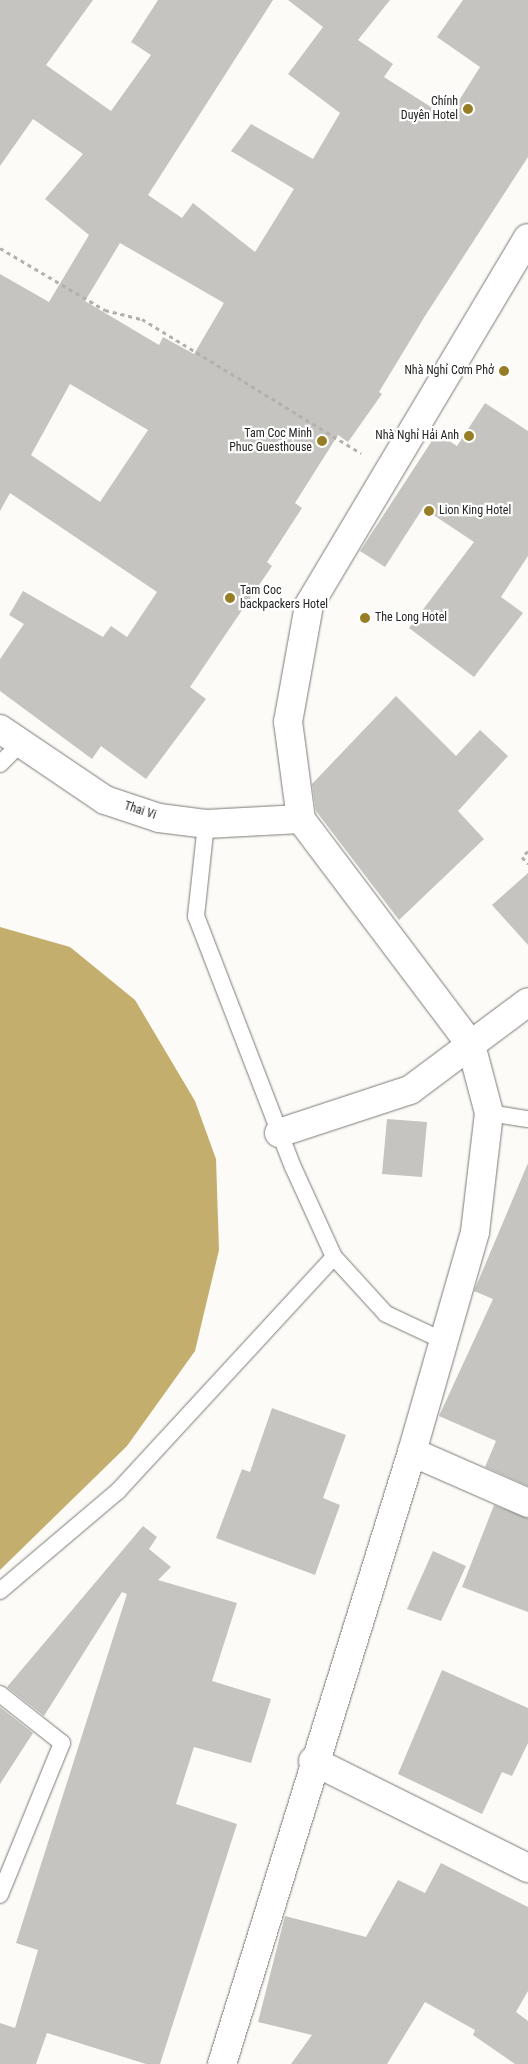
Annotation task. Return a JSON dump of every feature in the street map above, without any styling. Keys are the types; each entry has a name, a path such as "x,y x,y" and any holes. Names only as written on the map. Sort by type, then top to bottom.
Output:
{"main road":[{"path":"222,2064 313,1761 412,1452 475,1232 489,1114 471,1045 301,819 288,722 309,605 528,238"},
{"name":"Thai Vi","path":"11,736 105,800 159,818 206,824 301,819"},
{"path":"279,1133 410,1090 528,1002"},
{"path":"412,1452 528,1503"},
{"path":"313,1761 528,1868"}],"lane":[{"path":"0,764 11,736"},
{"path":"206,824 196,916 279,1133 334,1257 386,1314 444,1341"},
{"path":"489,1114 528,1120"},
{"path":"0,1591 118,1490 334,1257"},
{"path":"0,1694 62,1743 0,1895"}],"path":[{"path":"0,248 105,310 142,319 390,470"},
{"path":"528,851 522,857 528,864"}],"shaded area":[{"path":"0,927 70,947 135,1000 195,1101 216,1159 219,1250 195,1351 127,1446 0,1570"}],"building":[{"path":"0,0 93,0 46,65 111,111 151,55 131,42 158,0 273,0 148,195 182,218 193,203 255,252 294,189 231,151 251,124 313,159 340,113 288,74 323,27 288,0 390,0 358,40 393,64 384,77 448,118 480,67 437,37 463,0 528,0 528,157 425,316 379,392 382,394 348,442 338,435 295,503 302,508 267,562 272,566 190,687 206,699 146,779 101,746 92,759 0,691 0,659 24,624 9,615 23,591 103,637 111,626 127,637 157,592 10,493 0,511 0,274 49,302 89,235 45,199 83,154 33,119 0,166","holes":["120,243 224,303 194,354 163,337 159,345 85,301","70,384 148,430 100,502 31,455"]},
{"path":"485,403 528,431 528,556 501,597 523,613 474,677 409,628 474,542 423,508 385,567 360,551 437,433 457,446"},
{"path":"396,696 456,756 480,730 508,756 458,811 484,839 399,920 316,811 312,784"},
{"path":"528,873 528,945 492,905"},
{"path":"387,1119 427,1122 422,1177 382,1174"},
{"path":"528,1163 528,1486 485,1467 496,1441 439,1416 493,1299 474,1291"},
{"path":"272,1408 346,1435 323,1498 340,1505 315,1575 216,1538 242,1469 250,1472"},
{"path":"494,1505 528,1518 528,1612 462,1587"},
{"path":"143,1526 157,1537 149,1549 171,1567 158,1580 237,1603 212,1681 271,1699 251,1763 194,1747 176,1804 237,1824 160,2064 146,2064 47,2033 36,2064 0,2064 0,2023 15,2028 38,1950 16,1943 127,1594 122,1592 44,1716 7,1687"},
{"path":"433,1551 466,1566 441,1621 407,1609"},
{"path":"442,1670 528,1708 528,1743 512,1776 502,1772 482,1814 398,1774"},
{"path":"0,1707 33,1733 0,1784"},
{"path":"441,1863 528,1907 528,1991 516,2012 528,2021 528,2064 515,2064 473,2035 475,2030 425,2002 387,2064 291,2064 312,2035 258,2022 285,1916 366,1937 398,1880 425,1893"}],"place":[{"name":"Chính Duyên Hotel","path":"468,109"},
{"name":"Nhà Nghỉ Cơm Phở","path":"504,371"},
{"name":"Nhà Nghỉ Hải Anh","path":"469,436"},
{"name":"Tam Coc Minh Phuc Guesthouse","path":"322,441"},
{"name":"Lion King Hotel","path":"429,511"},
{"name":"Tam Coc backpackers Hotel","path":"230,598"},
{"name":"The Long Hotel","path":"365,618"}]}
